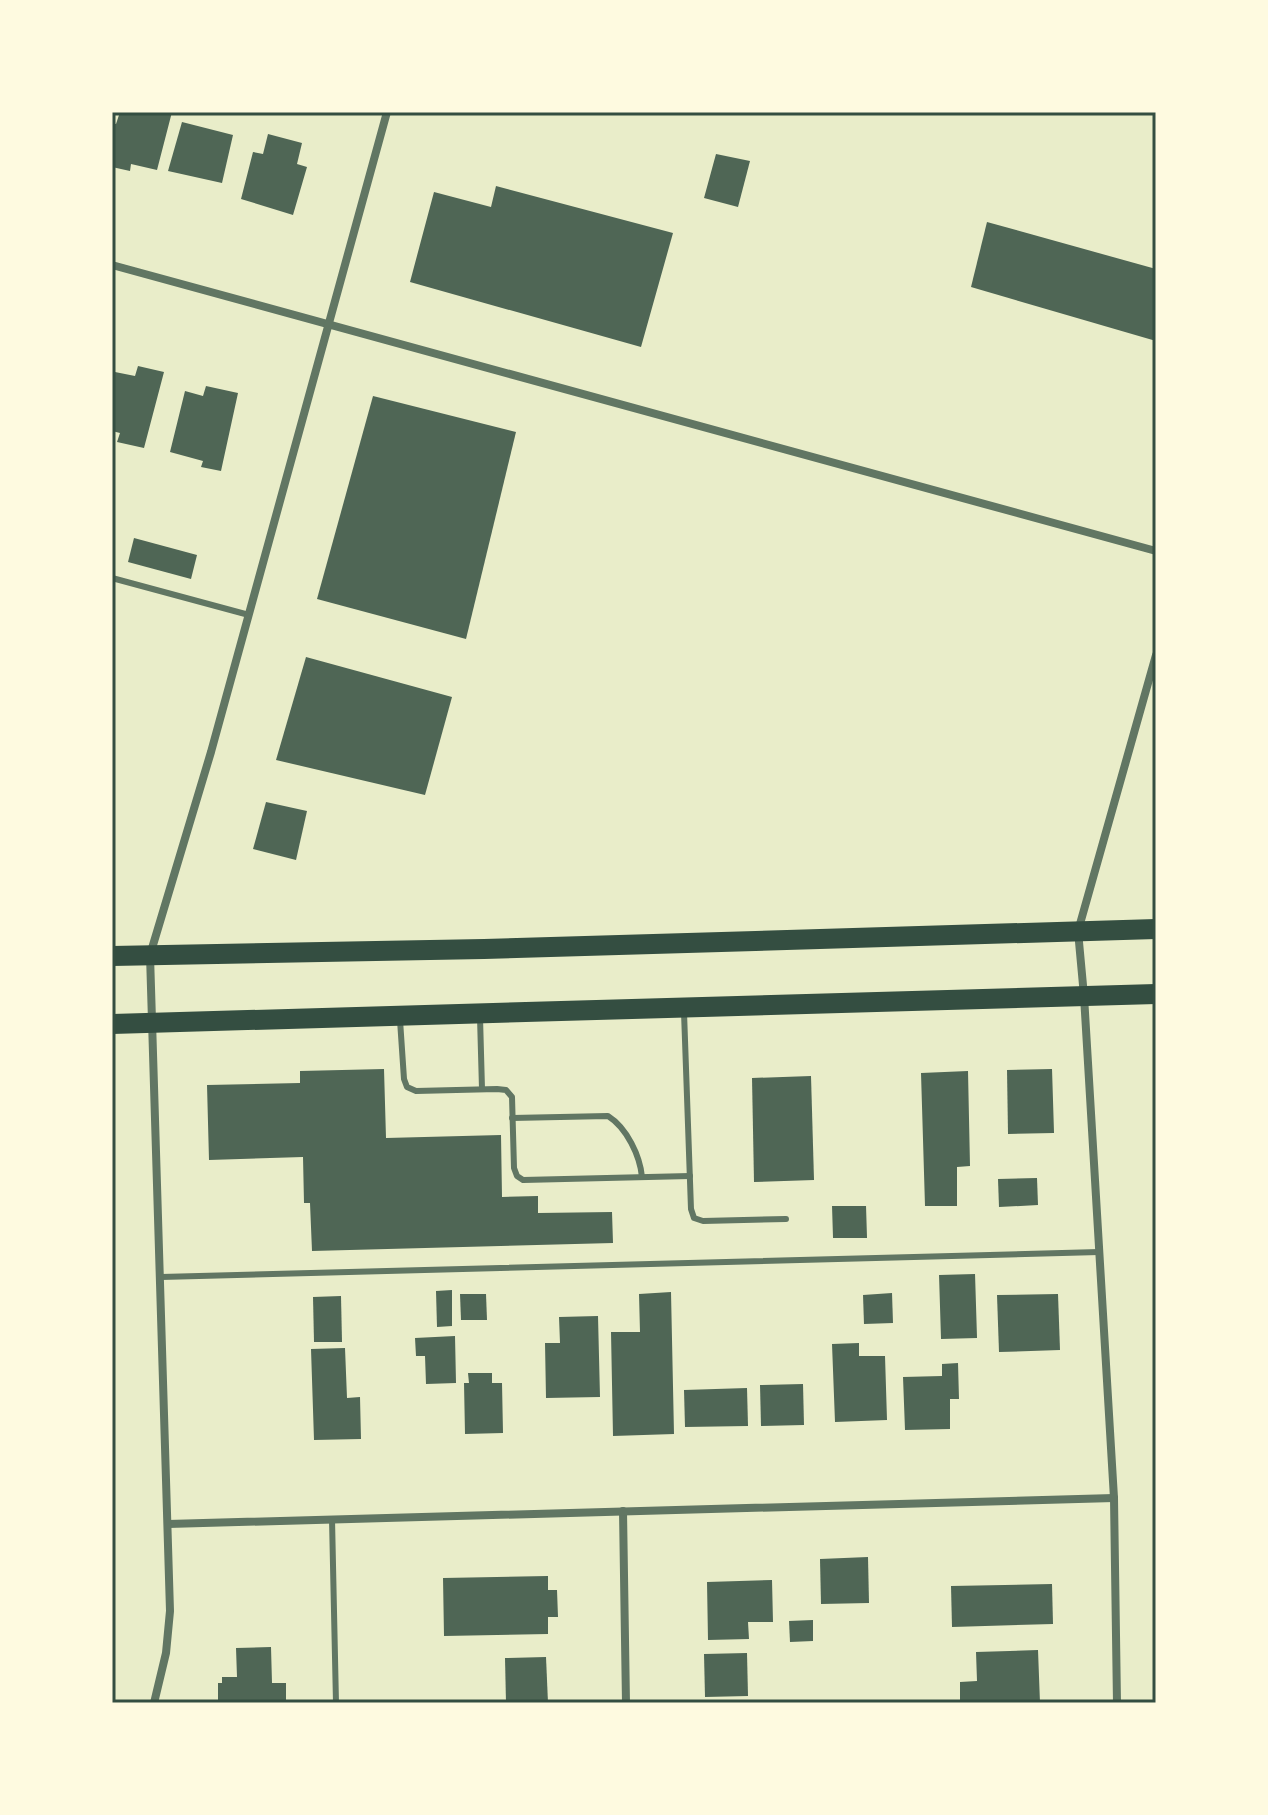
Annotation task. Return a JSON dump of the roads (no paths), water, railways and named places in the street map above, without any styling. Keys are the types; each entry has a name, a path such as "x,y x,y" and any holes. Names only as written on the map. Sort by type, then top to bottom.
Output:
{"main road":[{"path":"112,956 484,949 1156,929"},
{"path":"112,1024 1156,994"}],"street":[{"path":"154,1703 166,1653 170,1611 150,955 211,752 387,112"},
{"path":"112,265 1156,551"},
{"path":"1117,1703 1114,1498 1078,931 1156,655"},
{"path":"168,1524 1114,1498"},
{"path":"623,1511 626,1703"}],"lane":[{"path":"112,578 249,615"},
{"path":"684,1008 691,1209 694,1218 703,1221 786,1219"},
{"path":"480,1014 482,1089"},
{"path":"400,1016 407,1087 416,1091 506,1090 512,1097 514,1168 523,1180 690,1176"},
{"path":"512,1118 608,1116 624,1132 641,1164 642,1177"},
{"path":"161,1277 1099,1252"},
{"path":"332,1519 336,1703"}]}
